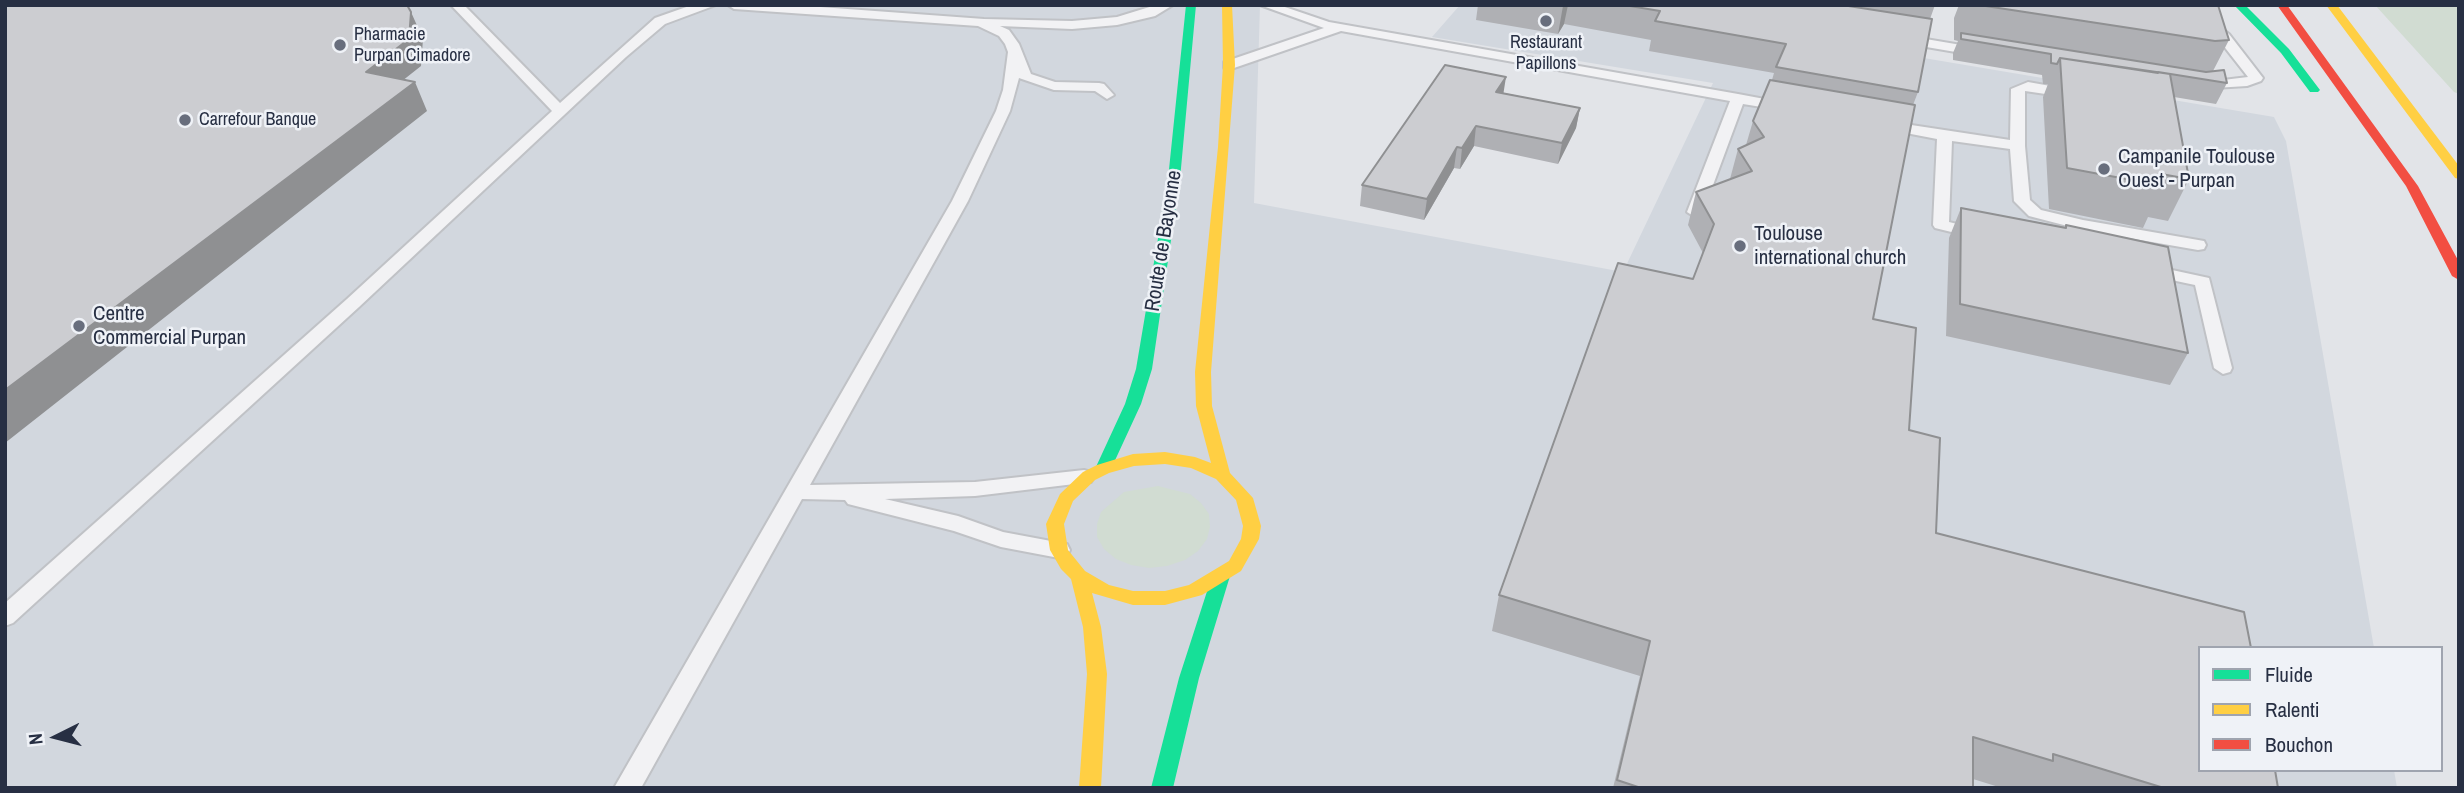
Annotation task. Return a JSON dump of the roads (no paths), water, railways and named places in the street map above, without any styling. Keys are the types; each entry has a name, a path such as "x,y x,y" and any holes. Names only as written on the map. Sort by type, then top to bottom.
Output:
{"main road":[{"name":"Route de Bayonne","path":"1096,473 1133,404 1144,369 1174,179 1191,5"},
{"name":"Route de Bayonne","path":"1222,475 1203,406 1203,372 1224,147 1229,65 1227,5"},
{"path":"2239,5 2286,51 2324,102"},
{"path":"2282,5 2343,85 2412,186 2459,276"},
{"path":"2330,5 2459,175"},
{"path":"2364,149 2412,186"},
{"name":"Route de Bayonne","path":"1165,458 1195,463 1222,475 1235,485 1244,498 1252,526 1244,553 1235,566 1195,590 1165,597 1133,598 1103,590 1079,576 1067,564 1059,550 1055,524 1066,498 1096,473 1133,460 1165,458"},
{"name":"Route de Bayonne","path":"1079,576 1093,627 1097,674 1090,788"},
{"name":"Route de Bayonne","path":"1162,788 1189,677 1222,576"}],"lane":[{"path":"457,5 559,111"},
{"path":"5,617 354,303 559,111 660,21 684,11 710,5"},
{"path":"734,5 980,22 1072,25 1117,20 1150,13 1167,5"},
{"path":"1266,5 1341,27 1802,110"},
{"path":"2166,5 2199,16 2224,37 2256,78 2223,85 2182,84"},
{"path":"980,22 1004,33 1025,77 1054,86 1099,87 1107,95"},
{"path":"1229,65 1341,27"},
{"path":"1893,37 1989,53"},
{"path":"629,785 960,201 994,135 1010,90 1015,52"},
{"path":"2094,98 2028,86 2018,89 2017,146 2022,201 2035,213 2083,226 2198,245"},
{"path":"1694,215 1738,98"},
{"path":"1867,122 2017,146"},
{"path":"1945,136 1941,225 1993,236"},
{"path":"2137,268 2203,282 2224,368"},
{"path":"795,491 830,493 975,489 1096,473"},
{"path":"830,493 958,524 1001,539 1059,550"}],"place":[{"name":"Restaurant Papillons","path":"1546,21"},
{"name":"Pharmacie Purpan Cimadore","path":"340,45"},
{"name":"Carrefour Banque","path":"185,120"},
{"name":"Campanile Toulouse Ouest - Purpan","path":"2104,169"},
{"name":"Toulouse international church","path":"1740,246"},
{"name":"Centre Commercial Purpan","path":"79,326"}]}
